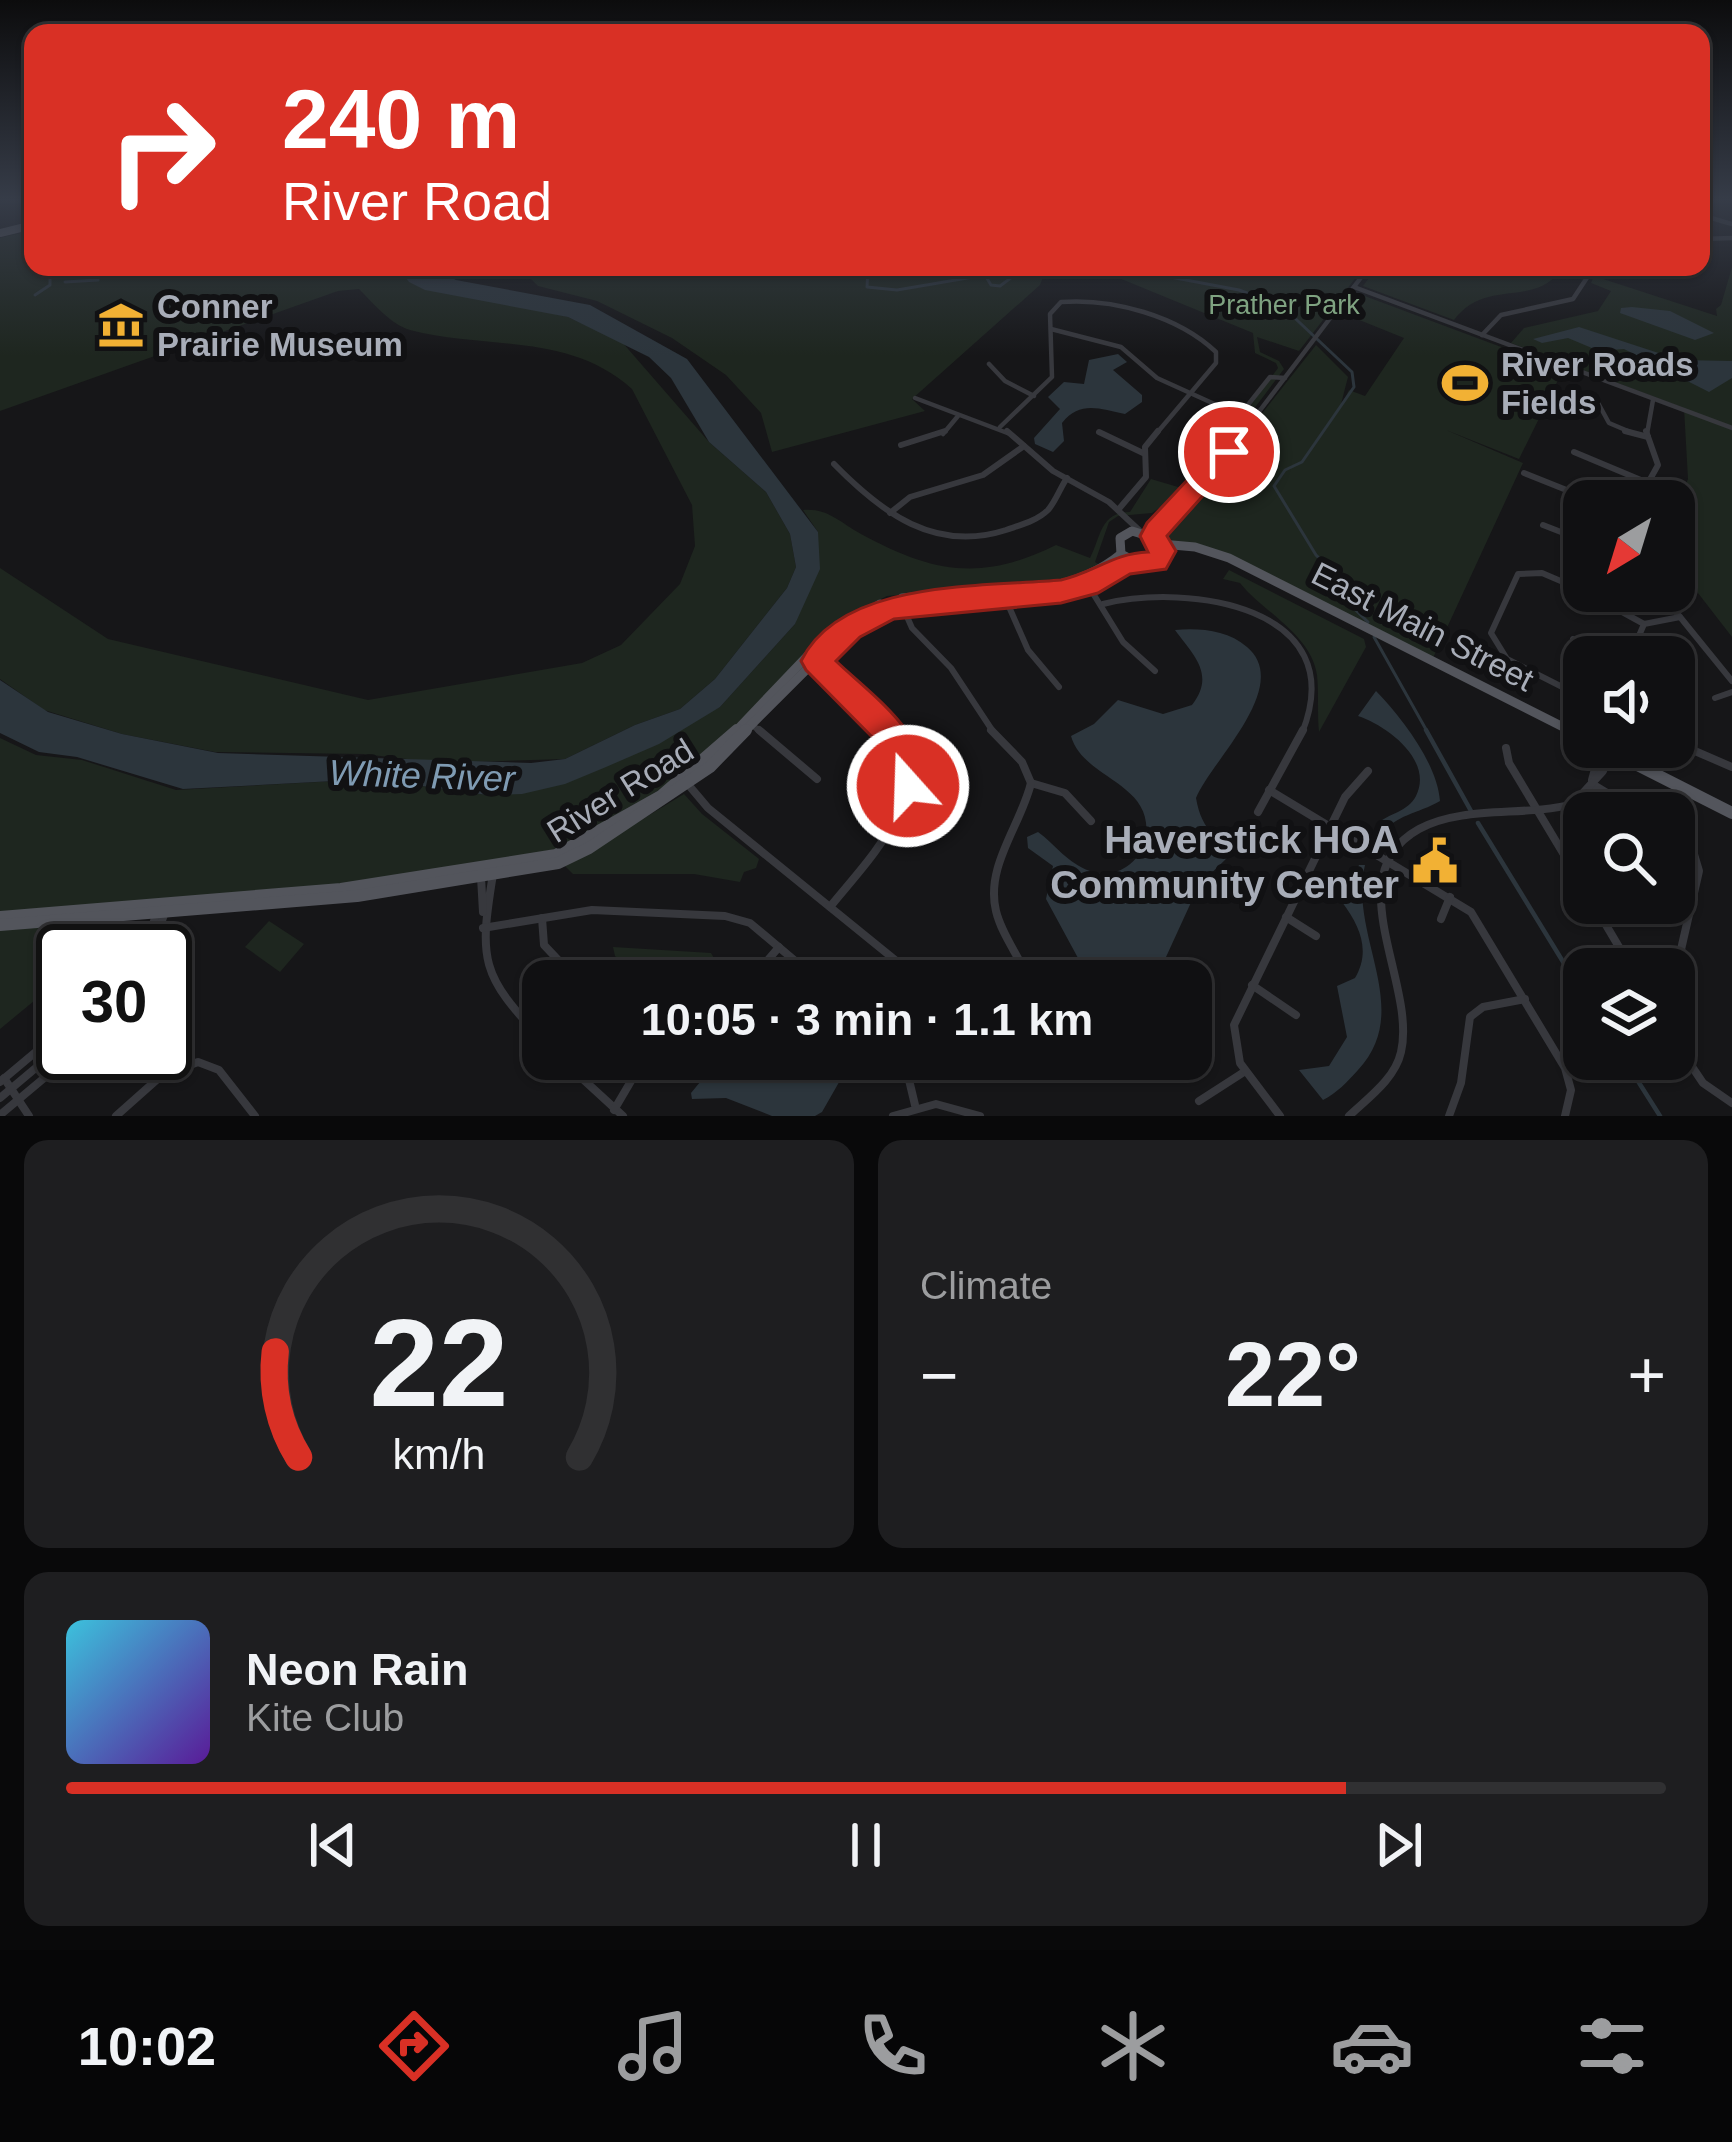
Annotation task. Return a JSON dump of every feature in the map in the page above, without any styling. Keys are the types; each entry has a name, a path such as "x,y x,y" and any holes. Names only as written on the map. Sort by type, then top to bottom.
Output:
{"main road":[{"path":"1126,558 1118,544 1124,534 1153,539"},
{"name":"River Road","path":"0,921 357,896 568,859 685,781 813,659 864,619 900,602 1086,582 1126,558 1153,563 1153,539"},
{"name":"East Main Street","path":"1153,539 1238,562 1563,727"},
{"path":"1645,768 1732,813"}],"street":[{"path":"915,398 1000,427 1153,539 1188,494 1206,481 1362,276"},
{"path":"1482,335 1501,315 1573,299 1588,276"},
{"path":"1354,287 1732,428"},
{"path":"1000,427 1054,373 1049,314 1055,305 1084,300 1148,315 1206,340 1217,359 1143,453 1146,477 1120,512"},
{"path":"1051,329 1121,347 1153,376 1252,421"},
{"path":"989,364 1005,381 1034,396"},
{"path":"1247,406 1270,376 1285,378"},
{"path":"1650,480 1658,465 1645,423 1653,398"},
{"path":"1597,401 1607,423 1648,437"},
{"path":"901,445 942,435 958,414"},
{"path":"1206,481 1197,471 1233,424"},
{"path":"1099,432 1143,453"},
{"path":"890,513 910,497 983,475 1024,446"},
{"path":"1574,452 1641,480"},
{"path":"834,464 865,498 932,535 983,540 1044,514 1067,478"},
{"path":"1524,473 1563,489"},
{"path":"1120,512 1127,526 1124,534"},
{"path":"1543,525 1563,533"},
{"path":"1563,583 1529,571 1511,582 1491,630 1501,654 1563,687"},
{"path":"1086,582 1103,604 1124,649 1155,671"},
{"path":"1003,593 1028,650 1059,687"},
{"path":"1103,604 1138,594 1219,598 1259,613 1288,635 1307,668 1309,710 1258,812"},
{"path":"900,602 912,628 956,675 982,719 1022,762 1031,783 993,890 1000,921 1018,960"},
{"path":"1622,612 1644,624 1680,617"},
{"path":"1676,612 1732,681"},
{"path":"1639,636 1644,624"},
{"path":"813,659 892,736 908,779 899,818 830,907"},
{"path":"1715,698 1732,692"},
{"path":"750,723 817,779"},
{"path":"1506,748 1509,763 1563,853"},
{"path":"1695,751 1732,767"},
{"path":"1349,1116 1392,1072 1403,1042 1380,896 1388,860 1403,839 1429,825 1574,804 1598,768"},
{"path":"1280,1116 1244,1072 1232,1034 1347,794 1368,771"},
{"path":"685,781 708,808 895,960"},
{"path":"1031,783 1065,793 1091,820"},
{"path":"1592,783 1606,792"},
{"path":"1270,790 1478,918 1568,1073 1571,1094 1565,1116"},
{"path":"1695,859 1699,874 1695,891"},
{"path":"487,872 486,964 494,986 522,1017"},
{"path":"1442,919 1450,897"},
{"path":"157,924 162,910"},
{"path":"483,928 592,910 725,916 750,923 794,960"},
{"path":"1286,917 1316,936"},
{"path":"542,918 544,945 558,960"},
{"path":"767,960 778,947"},
{"path":"1252,985 1296,1015"},
{"path":"1449,1116 1461,1083 1470,1017 1483,1007 1525,998"},
{"path":"29,1116 2,1080 36,1052"},
{"path":"116,1116 161,1076 198,1062 220,1070 255,1116"},
{"path":"0,1098 36,1068"},
{"path":"1199,1101 1244,1072"},
{"path":"1695,1072 1732,1103"},
{"path":"0,1115 42,1080"},
{"path":"584,1080 619,1113 634,1080"},
{"path":"909,1080 915,1106"},
{"path":"892,1116 915,1106 953,1105 980,1116"}],"green space":[{"path":"0,252 24,252 24,276 416,276 568,317 622,342 709,442 766,492 790,534 796,567 787,588 715,679 680,709 565,759 442,763 363,754 215,752 122,734 44,710 0,679 0,568 108,639 368,700 582,663 621,645 680,584 695,546 692,505 632,389 607,371 554,351 410,330 389,318 359,289 338,291 0,411"},
{"path":"1732,267 1732,637 1695,589 1695,480 1688,480 1684,408 1511,343 1524,328 1598,311 1611,291 1591,283 1594,276 1717,316"},
{"path":"528,276 1044,276 1040,285 912,399 925,411 772,452 761,413 726,375 672,338 597,301 538,286"},
{"name":"Prather Park","path":"1114,276 1357,276 1299,351 1257,337 1260,352 1279,361 1284,369 1201,479 1152,513 1118,516 1109,522 1095,562 1101,566 1070,578 887,596 845,617 810,657 684,773 578,845 341,889 0,917 0,738 36,755 82,760 176,790 372,779 487,795 720,707 795,624 818,532 803,510 827,514 911,557 957,568 1004,564 1056,545 1090,558 1107,521 1120,513 1130,512 1151,479 1178,487 1198,476 1278,368 1255,353 1253,333"},
{"path":"1370,276 1555,276 1536,288 1480,300 1454,320 1363,286"},
{"path":"1362,295 1563,370 1519,459 1446,430 1523,463 1433,658 1233,558 1165,542 1158,532 1175,509 1207,483 1316,345 1348,377 1340,408 1349,390 1365,396 1404,338 1347,315"},
{"path":"1229,570 1364,639 1366,647 1319,732 1317,675 1306,647 1240,583 1223,579"},
{"path":"684,794 759,859 740,882 694,874 573,874 565,866"},
{"path":"146,921 147,924 83,924"},
{"path":"269,921 304,944 280,972 245,947"},
{"path":"36,926 36,999 0,1029 0,928"},
{"path":"613,947 711,953 715,960 619,960"}],"water":[{"name":"White River","path":"405,276 449,276 590,305 687,359 818,532 820,569 795,624 720,707 659,744 565,784 522,794 487,795 372,779 183,789 77,757 39,752 0,733 0,680 48,712 122,734 218,753 531,763 565,759 680,709 715,679 787,588 796,567 790,534 766,492 709,442 671,378 649,357 568,317 425,290"},
{"path":"1621,308 1670,311 1714,333 1695,340 1620,313"},
{"path":"1579,327 1680,360 1732,361 1732,378 1709,392 1624,349 1599,351 1568,338 1542,343 1533,339"},
{"path":"1118,354 1127,362 1113,370 1142,395 1142,402 1125,414 1091,408 1076,411 1062,423 1064,441 1053,452 1035,444 1034,438 1060,409 1048,397 1064,382 1084,384 1089,360"},
{"path":"1175,630 1231,637 1259,663 1261,682 1255,702 1196,798 1202,819 1227,858 1199,885 1165,960 1075,960 1046,899 1053,866 1028,848 1027,837 1038,832 1090,871 1108,873 1130,864 1146,836 1139,804 1089,762 1071,736 1094,724 1118,700 1163,714 1192,705 1202,684 1195,657"},
{"path":"1376,691 1425,757 1440,801 1400,819 1381,836 1377,824 1408,806 1420,783 1413,757 1404,746 1358,716"},
{"path":"1359,865 1365,865 1362,892 1381,997 1381,1022 1374,1047 1358,1070 1323,1100 1299,1070 1329,1066 1347,1037 1337,986 1355,978 1363,948 1342,902"},
{"path":"702,1080 840,1080 815,1116 772,1116 726,1098 692,1099 691,1093"}],"waterway":[{"path":"868,276 867,287 897,290 979,276"},
{"path":"986,276 991,285 1000,286 1014,276"},
{"path":"1165,276 1239,290 1282,306 1352,372 1354,387 1302,462 1285,470 1274,486 1316,555 1330,569 1339,594 1368,622"},
{"path":"35,295 50,285 50,279"},
{"path":"65,282 98,280"},
{"path":"1374,637 1428,733"},
{"path":"1426,730 1471,811"},
{"path":"1478,823 1563,962"},
{"path":"1637,1080 1660,1116"}],"place":[{"name":"Conner Prairie Museum","path":"121,325"},
{"name":"River Roads Fields","path":"1465,383"},
{"name":"Haverstick HOA Community Center","path":"1435,861"}],"route":[{"path":"908,786 904,756 892,736 816,661 850,628 878,611 909,603 1061,592 1088,585 1125,563 1156,562 1163,551 1153,536 1156,530 1229,452"}]}
